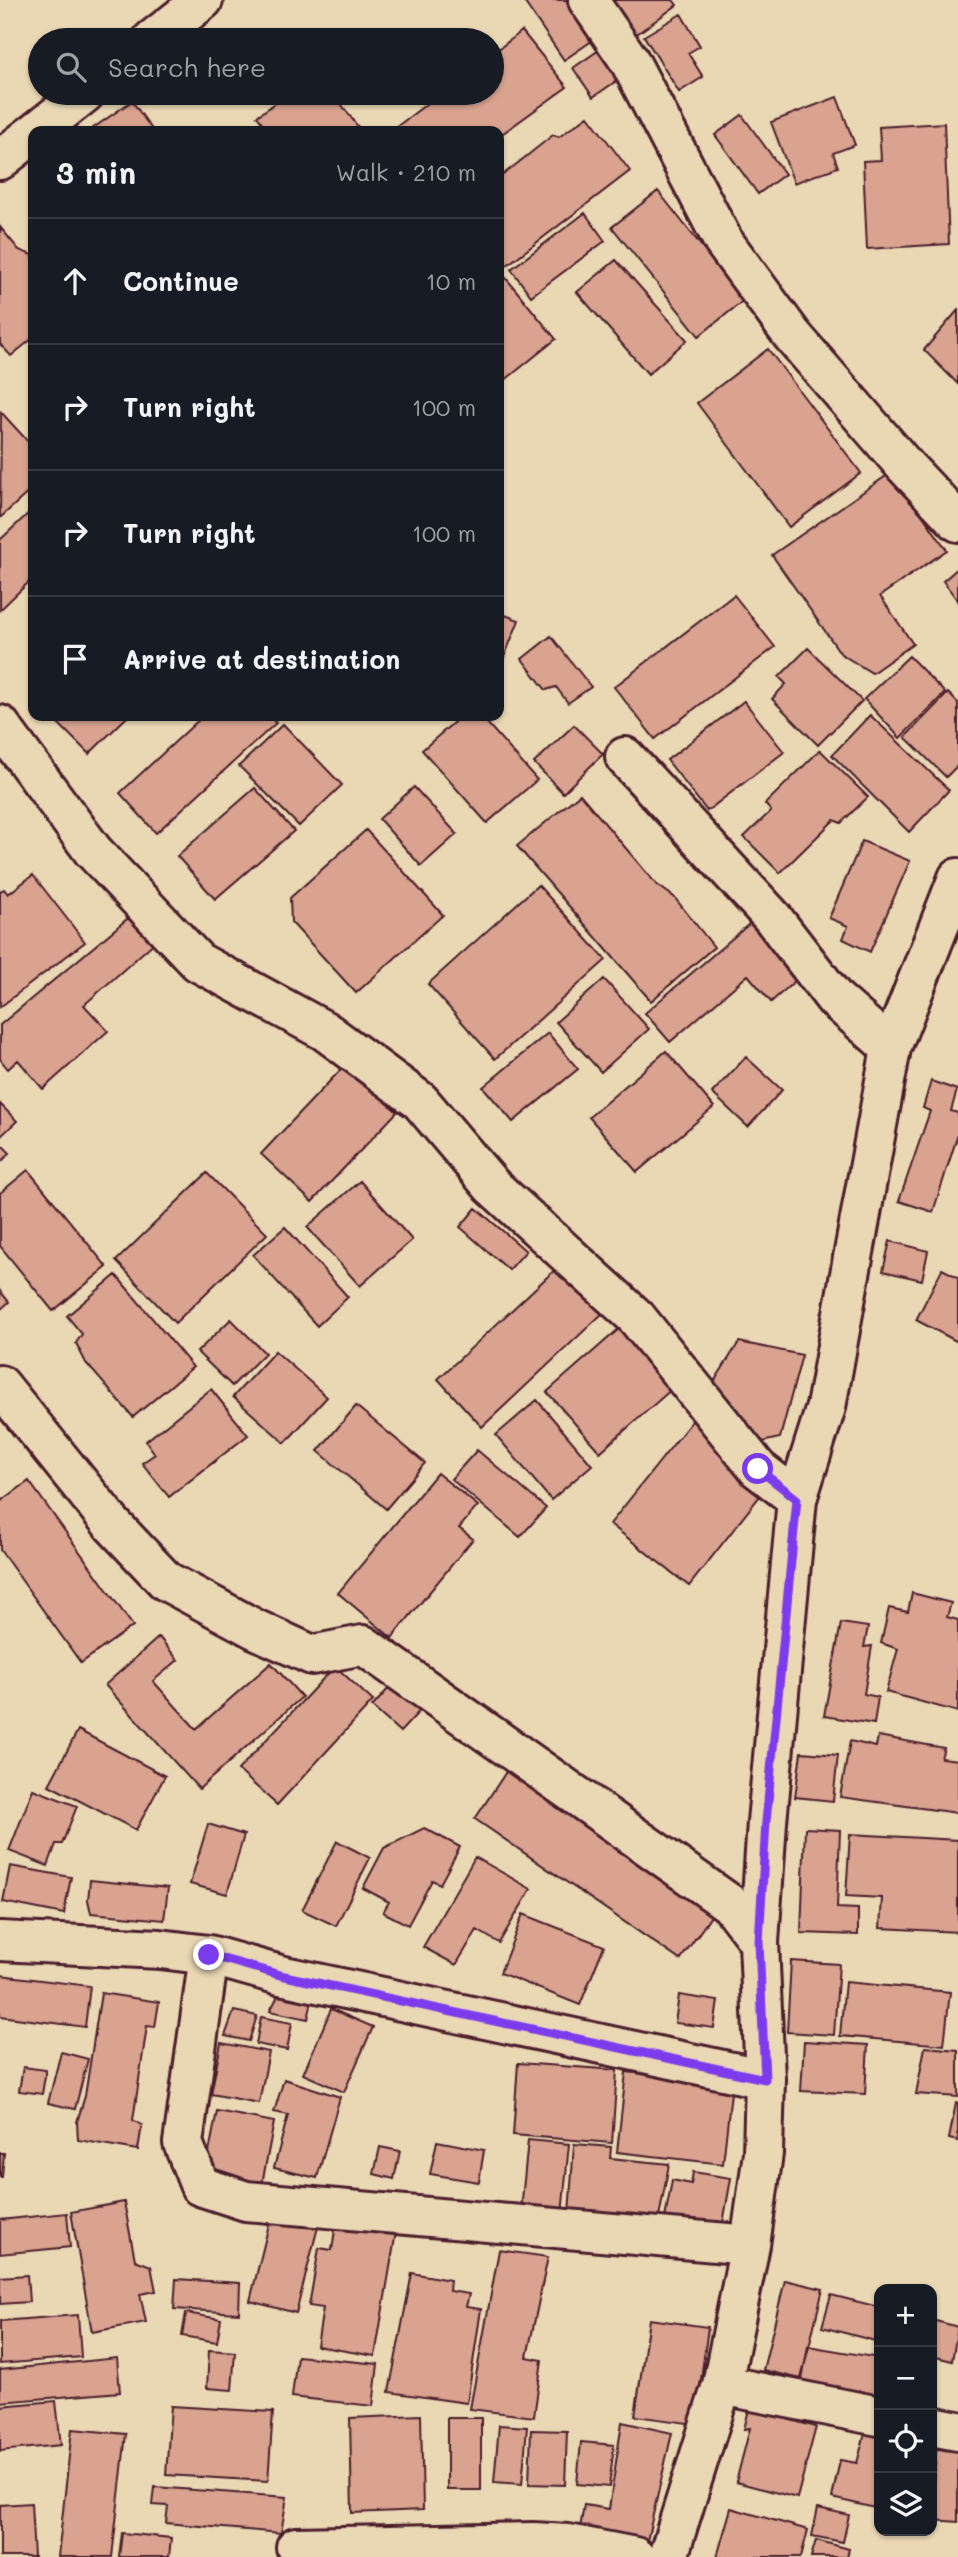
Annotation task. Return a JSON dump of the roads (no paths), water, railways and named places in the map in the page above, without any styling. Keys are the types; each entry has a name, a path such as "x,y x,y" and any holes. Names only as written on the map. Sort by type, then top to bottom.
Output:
{"street":[{"path":"167,28 203,0"},
{"path":"588,0 629,60 723,241 792,335 958,522"},
{"path":"44,126 70,105"},
{"path":"0,160 28,138"},
{"path":"0,725 93,850 198,962 325,1031 420,1101 492,1186 636,1317 758,1469 797,1499"},
{"path":"625,757 772,917 835,999 891,1048"},
{"path":"668,2557 722,2385 750,2245 763,2153 765,2079 759,1942 766,1822 797,1499 826,1407 891,1048 958,878"},
{"path":"0,1385 112,1524 166,1581 255,1629 312,1655 363,1645 730,1904 759,1942"},
{"path":"0,1941 160,1949 209,1955 280,1975 765,2079"},
{"path":"209,1955 183,2143 200,2186 247,2201 750,2245"},
{"path":"722,2385 874,2415"},
{"path":"937,2427 958,2431"},
{"path":"296,2547 533,2542 568,2544 635,2557"}]}
